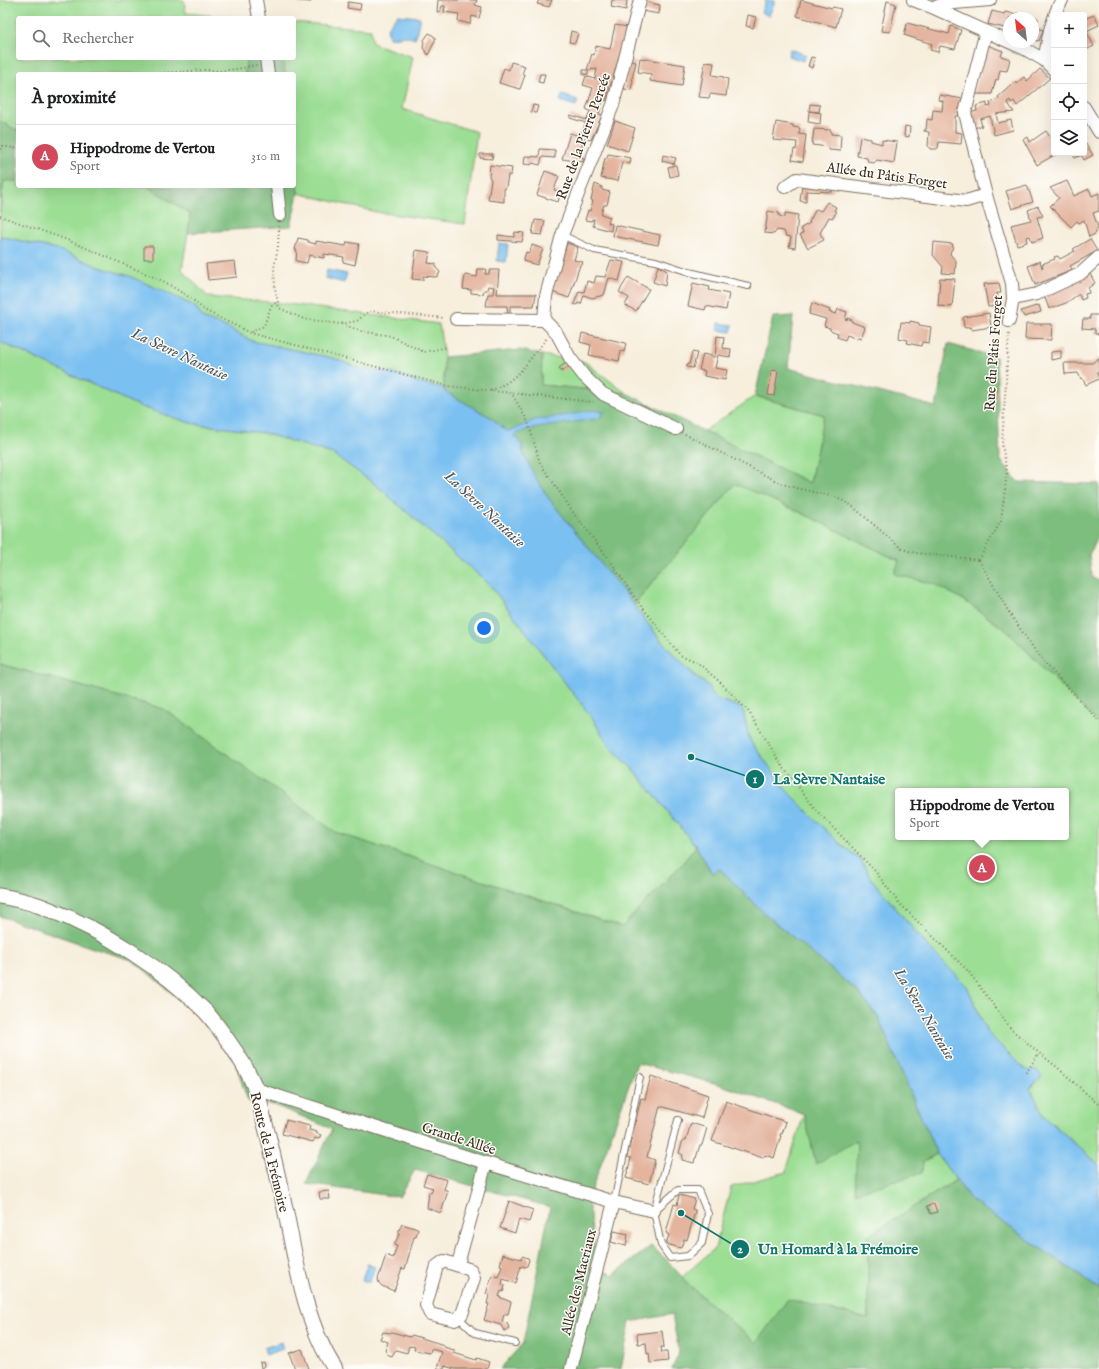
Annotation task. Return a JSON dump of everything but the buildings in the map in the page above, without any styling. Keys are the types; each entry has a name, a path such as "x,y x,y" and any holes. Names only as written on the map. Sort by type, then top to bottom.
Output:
{"street":[{"path":"256,0 259,16"},
{"name":"Rue de la Pierre Percée","path":"544,320 546,296 562,235 613,105 640,0"},
{"path":"913,0 986,31 1044,60 1051,67"},
{"path":"934,8 943,4 985,0"},
{"path":"1056,12 1062,0"},
{"path":"1044,60 1051,27"},
{"name":"Rue du Pâtis Forget","path":"986,31 965,113 986,195 1012,283 1013,299 1009,322"},
{"path":"1087,112 1099,132"},
{"name":"Allée du Pâtis Forget","path":"785,187 797,179 966,201 986,195"},
{"path":"277,188 280,215"},
{"path":"1013,299 1037,294 1080,274 1099,257"},
{"path":"456,319 544,320 556,332 570,358 584,376 603,394 676,429"},
{"name":"Route de la Frémoire","path":"0,896 47,908 110,939 154,968 187,994 206,1012 226,1037 245,1067 256,1089 310,1313 315,1330 328,1358 335,1369"},
{"name":"Grande Allée","path":"256,1089 486,1163 614,1202 654,1211"},
{"path":"458,1264 486,1163"},
{"name":"Allée des Macriaux","path":"572,1369 614,1202"},
{"path":"444,1261 458,1264 471,1270 474,1278 462,1314 455,1320 430,1314 426,1305 437,1266 444,1261"}],"lane":[{"path":"562,235 594,250 656,261 689,272 748,286"},
{"path":"614,1202 640,1077"},
{"path":"654,1211 678,1190 698,1190 708,1214 702,1243 688,1256 670,1258 661,1245 654,1211 678,1120"},
{"path":"458,1317 475,1333 515,1343"}],"path":[{"path":"176,72 205,70 220,71 267,65"},
{"path":"0,149 1,146 16,149"},
{"path":"280,215 278,247 274,268 274,288 278,308 304,319 340,324 360,331 391,336 424,352 448,347"},
{"path":"0,216 64,239 163,281 192,299 204,310 250,333 448,386 597,402"},
{"path":"250,333 264,326 271,306 277,302"},
{"path":"340,324 357,321 369,312 456,319"},
{"name":"Rue du Pâtis Forget","path":"979,560 1001,521 1007,472 1002,445 1009,322"},
{"path":"490,391 508,382 520,372 550,336"},
{"path":"511,392 528,422 540,463 635,598 680,655 697,662 720,682 749,712 782,768 816,810 875,871 899,903 968,971 1012,1030 1039,1054 1057,1067 1099,1105"},
{"path":"676,429 782,484 800,490 835,497 851,505 902,548 916,553 979,560 1010,614 1041,659 1099,721"},
{"path":"1026,1073 1039,1054"}],"green space":[{"path":"0,0 184,0 186,13 220,16 16,16 16,60 246,60 245,72 16,72 16,130 0,121"},
{"path":"296,22 371,29 372,43 413,57 402,109 477,132 465,224 376,212 298,193 296,174 296,72 285,72 283,60 296,60"},
{"path":"246,60 283,60 285,72 245,72"},
{"path":"0,121 16,130 16,181 4,181 0,212"},
{"path":"296,174 298,193 291,226 188,233 190,214 150,188 296,188"},
{"path":"4,180 16,181 16,188 150,188 191,214 182,270 208,297 281,303 439,324 444,357 444,388 420,383 393,373 359,368 333,358 252,341 226,327 202,318 196,307 129,276 99,267 59,250 0,236 0,212"},
{"path":"793,316 788,368 936,407 948,344 996,357 1000,459 1018,482 1099,484 1099,532 1089,555 1092,578 1099,580 1099,724 1007,631 962,599 934,584 894,574 899,561 804,514 735,484 634,605 549,499 534,475 523,452 522,445 490,417 444,391 444,357 520,350 542,355 541,385 626,393 810,483 824,415 755,396 773,317"},
{"path":"0,342 139,406 190,423 264,433 333,454 376,485 489,584 593,719 609,746 632,768 696,846 682,864 622,927 335,832 164,709 0,664"},
{"path":"542,355 585,362 626,393 541,385"},
{"path":"755,396 824,415 810,483 704,431"},
{"path":"735,483 804,514 899,561 895,574 934,584 962,599 1007,631 1099,724 1099,1165 1044,1116 1030,1088 1042,1077 1023,1068 987,1032 967,986 932,951 903,917 870,877 861,860 838,842 789,793 751,742 739,707 717,699 709,692 710,687 688,669 660,638 634,605"},
{"path":"0,664 164,709 335,832 622,927 682,864 696,846 712,873 720,869 764,913 857,991 878,1017 937,1154 923,1161 922,1173 855,1193 857,1140 816,1164 804,1114 718,1084 637,1063 588,1200 597,1268 613,1275 651,1246 667,1260 690,1286 756,1343 788,1299 868,1319 868,1236 956,1180 971,1200 1099,1289 1099,1369 672,1369 679,1352 672,1314 630,1322 621,1369 500,1369 523,1343 550,1207 415,1170 399,1197 306,1184 332,1129 274,1105 248,1101 235,1062 195,1012 132,960 0,916"},
{"path":"804,1114 857,1139 923,1161 937,1154 956,1180 868,1236 868,1319 788,1300 757,1344 690,1286 682,1277 715,1248 731,1187 786,1172"}],"water":[{"path":"766,0 775,1 769,16 761,12"},
{"path":"397,15 420,17 415,39 406,36 389,38 387,28"},
{"path":"790,49 806,55 803,61 788,56"},
{"path":"562,95 578,100 576,106 560,101"},
{"name":"La Sèvre Nantaise","path":"0,236 59,250 99,267 129,276 196,307 202,318 226,327 252,341 333,358 359,368 393,373 420,383 444,388 444,391 490,417 507,431 534,420 589,410 604,412 600,418 526,430 514,436 522,445 523,452 534,475 549,499 632,602 661,641 697,678 710,687 709,692 717,699 740,707 743,710 751,742 789,793 838,842 861,860 870,877 903,917 932,951 967,986 987,1032 1023,1068 1030,1071 1036,1069 1042,1077 1030,1088 1044,1116 1099,1165 1099,1289 971,1200 937,1154 878,1017 857,991 764,913 720,869 712,873 696,846 632,768 609,746 593,719 489,584 376,485 333,454 264,433 190,423 139,406 0,342"},
{"path":"499,243 508,244 506,262 497,261"},
{"path":"327,270 347,274 344,283 325,278"},
{"path":"719,323 733,325 731,332 717,330"},
{"path":"367,1264 375,1267 370,1282 362,1280"},
{"path":"281,1342 283,1349 266,1355 264,1348"}],"place":[{"name":"La Sèvre Nantaise","path":"691,757"},
{"name":"Hippodrome de Vertou","path":"982,868"},
{"name":"Un Homard à la Frémoire","path":"681,1213"}]}
